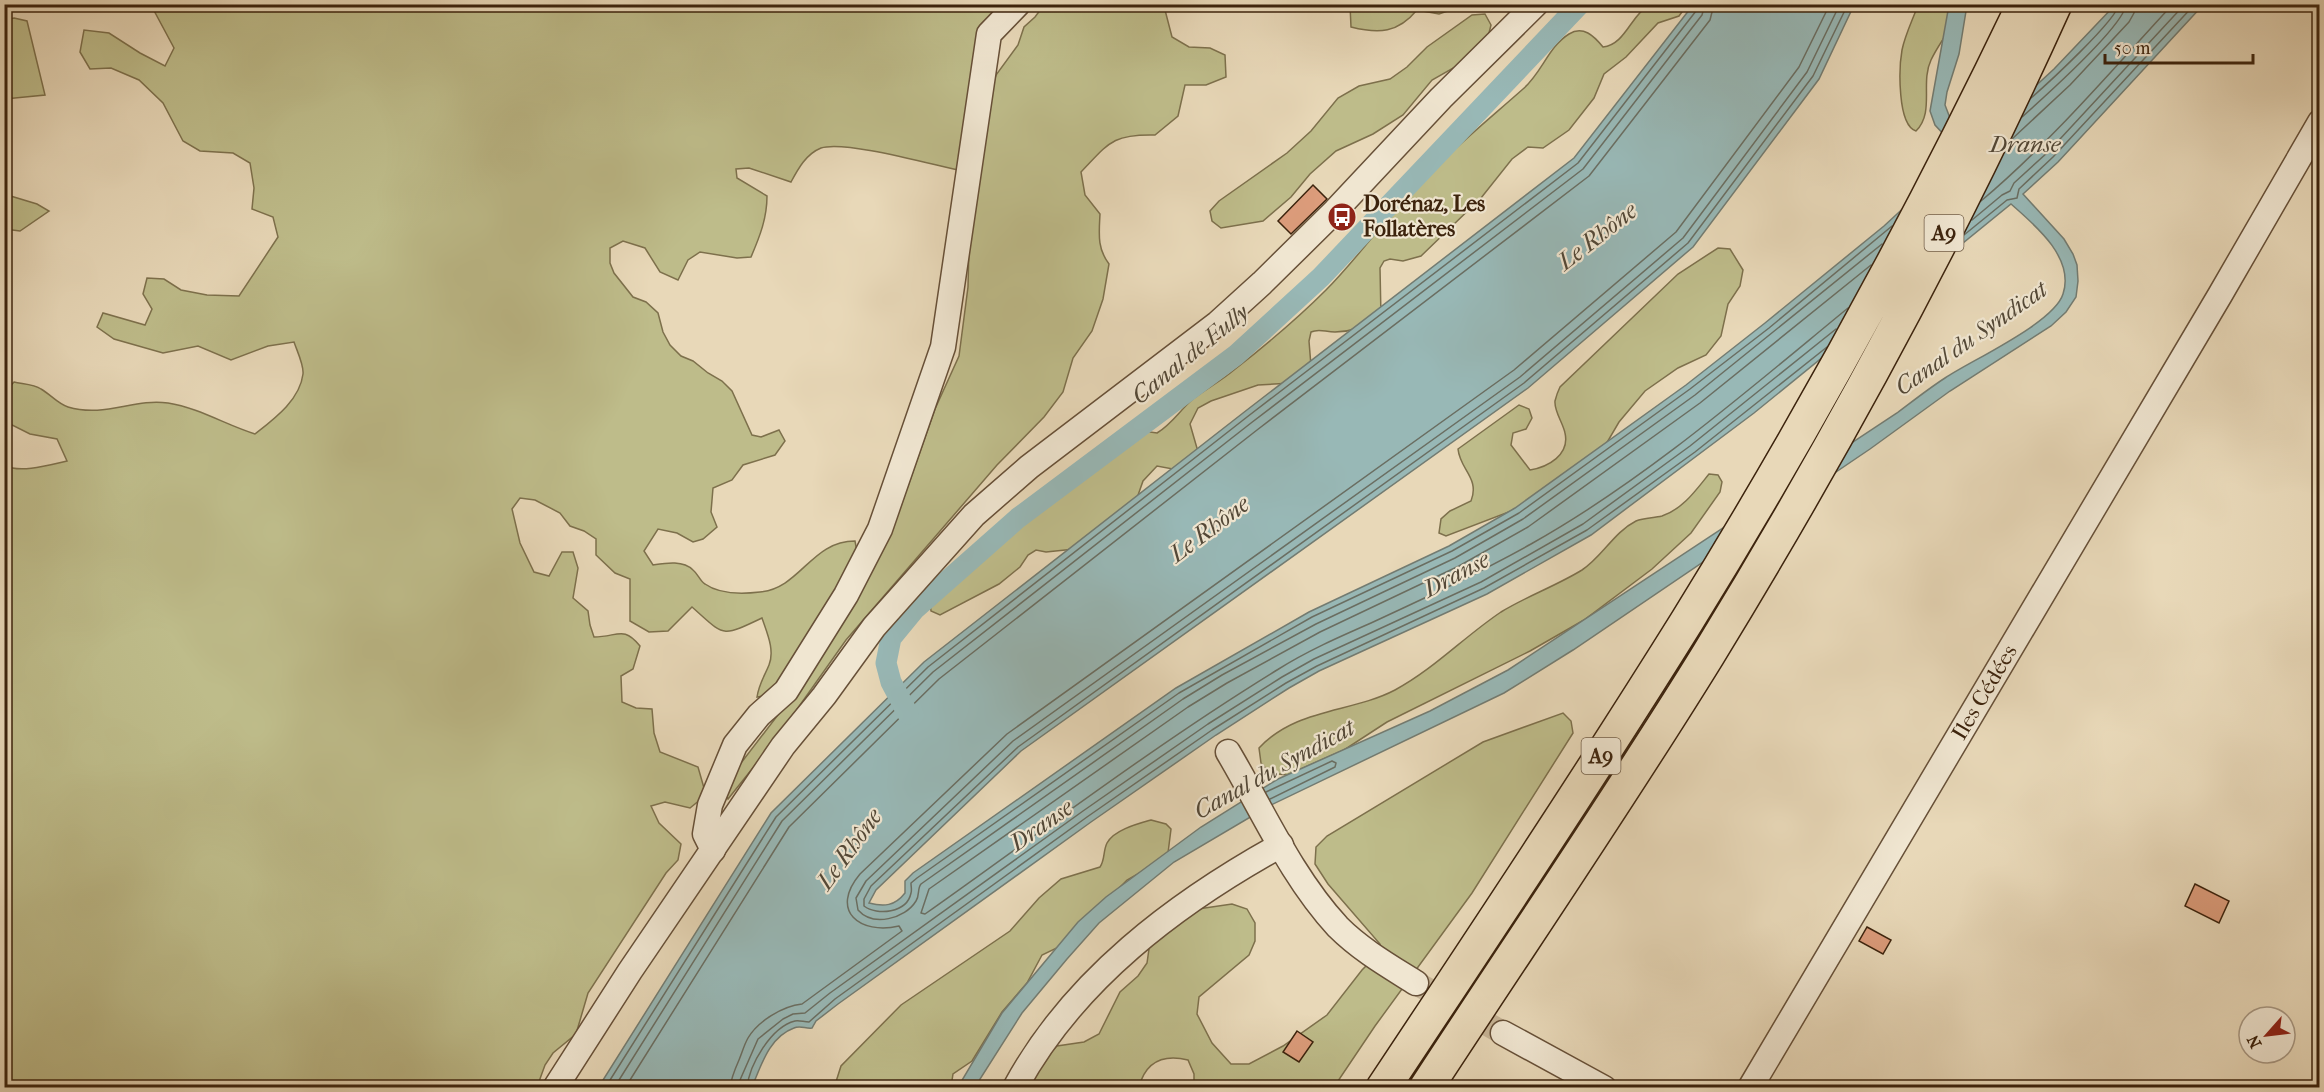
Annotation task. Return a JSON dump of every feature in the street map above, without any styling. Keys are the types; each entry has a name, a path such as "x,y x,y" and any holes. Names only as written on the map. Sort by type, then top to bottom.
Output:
{"highway":[{"name":"A9","path":"1383,1088 1563,816 1688,619 1807,416 1929,195 1979,97 2041,12"},
{"name":"A9","path":"1426,1088 1708,655 1837,434 1946,229 2041,12"}],"street":[{"path":"713,850 705,834 710,805 735,745 759,715 786,691 846,595 880,529 943,347 989,34 1018,4"},
{"path":"555,1088 630,971 783,746 824,696 874,627 974,515 1029,467 1218,323 1262,283 1335,211 1441,98 1536,4"},
{"name":"Iles Cédées","path":"1750,1088 2220,295 2319,122"},
{"path":"1233,762 1302,881 1340,928 1371,955 1416,983"},
{"path":"1015,1088 1026,1068 1074,1001 1141,938 1276,838"},
{"path":"1503,1033 1604,1088"}],"shaded area":[{"path":"1350,4 1465,5 1439,14 1417,10 1410,18 1395,27 1370,31 1351,27"},
{"path":"151,5 1015,5 976,62 962,171 869,150 833,146 821,148 807,158 791,182 749,168 736,169 737,178 767,196 766,212 751,257 737,258 700,252 688,260 678,280 660,272 645,248 623,241 610,248 610,263 614,273 633,297 646,302 658,313 663,332 670,345 681,356 693,361 722,381 732,391 752,435 761,437 779,430 785,441 775,455 743,465 732,480 713,488 711,512 717,527 703,539 693,542 677,533 658,529 644,551 653,565 674,563 684,565 693,570 703,583 717,590 753,593 774,589 786,582 827,548 855,541 857,552 777,694 757,697 771,659 770,642 762,618 738,629 724,631 711,624 692,607 668,631 649,632 630,621 630,579 615,573 596,555 596,539 570,526 560,513 535,500 520,498 512,509 520,543 534,572 549,576 562,552 573,552 578,568 573,598 588,611 594,637 624,634 640,646 633,669 621,676 622,702 636,708 652,709 654,733 660,752 698,767 706,795 690,808 665,802 651,806 659,823 681,844 678,860 666,873 588,993 576,1034 553,1053 545,1065 537,1087 5,1087 5,466 27,469 67,461 57,439 30,434 10,424 5,411 4,393 14,382 32,385 64,406 82,410 155,402 168,403 191,409 255,434 292,400 303,374 294,342 268,346 231,360 198,346 163,353 114,339 97,327 103,313 145,325 152,309 143,294 147,278 164,279 181,290 207,295 239,296 278,237 273,217 252,209 254,188 250,163 233,153 200,151 183,141 163,103 139,80 111,68 90,69 80,52 84,30 109,33 165,66 174,48"},
{"path":"1044,5 1167,5 1165,10 1172,37 1189,47 1210,48 1225,55 1226,77 1206,85 1185,85 1178,116 1155,135 1129,136 1112,142 1081,172 1085,195 1100,214 1101,246 1109,264 1103,299 1092,331 1073,358 1063,392 1044,417 997,465 846,640 776,739 728,799 726,795 728,780 797,690 883,547 898,514 935,409 959,356 968,287 969,246 984,114 996,75 1018,45 1024,27"},
{"path":"1649,5 1687,5 1679,16 1658,23 1626,57 1604,74 1594,98 1569,130 1543,148 1528,147 1512,159 1481,198 1421,256 1403,261 1390,259 1384,261 1380,268 1381,317 1353,330 1311,332 1309,341 1311,366 1292,383 1258,385 1211,401 1198,408 1190,424 1201,462 1189,472 1157,466 1143,481 1130,518 1094,547 1046,552 1036,550 999,584 940,615 931,611 930,602 937,590 1023,525 1110,454 1125,437 1143,431 1157,433 1193,399 1229,374 1293,321 1338,277 1431,171 1530,83 1562,39 1574,32 1584,31 1603,47 1611,45 1617,41 1637,15"},
{"path":"1918,5 1967,5 1931,60 1927,78 1925,115 1916,131 1905,118 1902,107 1900,69 1903,44"},
{"path":"1485,14 1491,25 1488,37 1471,58 1432,80 1403,115 1373,134 1336,151 1310,174 1291,197 1263,221 1221,228 1212,221 1210,211 1219,201 1287,153 1311,131 1338,98 1359,86 1390,79 1407,67 1427,47 1472,15"},
{"path":"14,18 27,21 45,95 5,99 5,20"},
{"path":"4,194 37,204 49,211 20,231 5,229"},
{"path":"1718,248 1730,249 1743,270 1740,286 1728,304 1721,336 1706,355 1678,368 1645,391 1619,422 1595,463 1540,500 1446,536 1439,533 1441,519 1450,511 1471,501 1473,493 1471,480 1458,449 1519,405 1529,409 1532,418 1526,429 1513,433 1511,445 1530,470 1556,459 1561,454 1566,441 1555,405 1560,387 1678,274"},
{"path":"1709,474 1718,475 1722,482 1720,492 1691,533 1652,569 1584,620 1530,651 1387,722 1344,750 1287,775 1270,773 1261,763 1259,748 1274,735 1307,718 1378,697 1409,682 1501,612 1582,570 1628,526 1636,521 1662,516 1676,509"},
{"path":"1563,713 1571,721 1573,733 1472,893 1375,1026 1334,1087 1194,1087 1194,1074 1188,1060 1171,1058 1151,1065 1139,1087 1014,1088 1057,1046 1084,1042 1099,1034 1120,992 1138,976 1147,963 1149,949 1147,922 1157,915 1232,904 1247,909 1255,923 1255,941 1249,955 1199,997 1197,1014 1212,1043 1231,1064 1249,1064 1283,1046 1327,1015 1362,970 1381,951 1380,944 1328,884 1315,864 1316,847 1327,836 1483,742"},
{"path":"1151,820 1166,824 1171,829 1168,853 1157,863 1127,880 1061,946 1042,955 1027,983 1002,1012 972,1061 953,1074 951,1087 834,1088 841,1066 901,1005 1010,931 1039,898 1061,879 1100,867 1107,843 1115,834"}],"water":[{"path":"1693,5 1854,5 1819,79 1693,247 1528,388 1021,751 876,890 869,903 884,905 897,901 905,893 905,881 913,873 1176,688 1309,612 1449,546 1515,508 1686,385 1884,226 1962,154 1935,125 1930,111 1949,5 1967,5 1959,54 1945,105 1950,118 1974,143 2054,69 2115,5 2203,5 2058,162 2023,194 2064,239 2077,265 2076,297 2066,312 2051,326 1950,391 1870,449 1573,650 1504,693 1269,806 1174,862 1099,923 1067,959 1022,1013 975,1087 958,1087 1002,1013 1078,922 1106,897 1201,827 1278,779 1430,711 1508,670 1897,413 1945,378 2029,329 2045,317 2063,294 2065,281 2063,268 2050,243 2011,204 1754,413 1591,535 1487,594 1319,671 1216,735 838,1004 816,1021 812,1028 796,1027 785,1032 767,1053 752,1087 598,1088 771,813 924,662 1574,158"}],"building":[{"path":"1313,185 1327,199 1291,234 1278,221"},
{"path":"2195,884 2229,901 2219,923 2185,906"},
{"path":"1867,927 1891,940 1883,954 1859,941"},
{"path":"1297,1031 1313,1042 1299,1062 1283,1052"}],"waterway":[{"name":"Canal de Fully","path":"908,714 891,682 886,663 891,638 914,610 1018,518 1236,355 1321,277 1580,4"}],"tunnel":[{"path":"1416,983 1503,1033"}],"place":[{"name":"Dorénaz, Les Follatères","path":"1342,217"}],"water label":[{"name":"Dranse","path":"2025,144"},
{"name":"Le Rhône","path":"1597,236"},
{"name":"Canal du Syndicat","path":"1971,338"},
{"name":"Le Rhône","path":"1209,529"},
{"name":"Dranse","path":"1456,574"},
{"name":"Canal du Syndicat","path":"1274,769"},
{"name":"Dranse","path":"1041,825"},
{"name":"Le Rhône","path":"849,849"}]}
